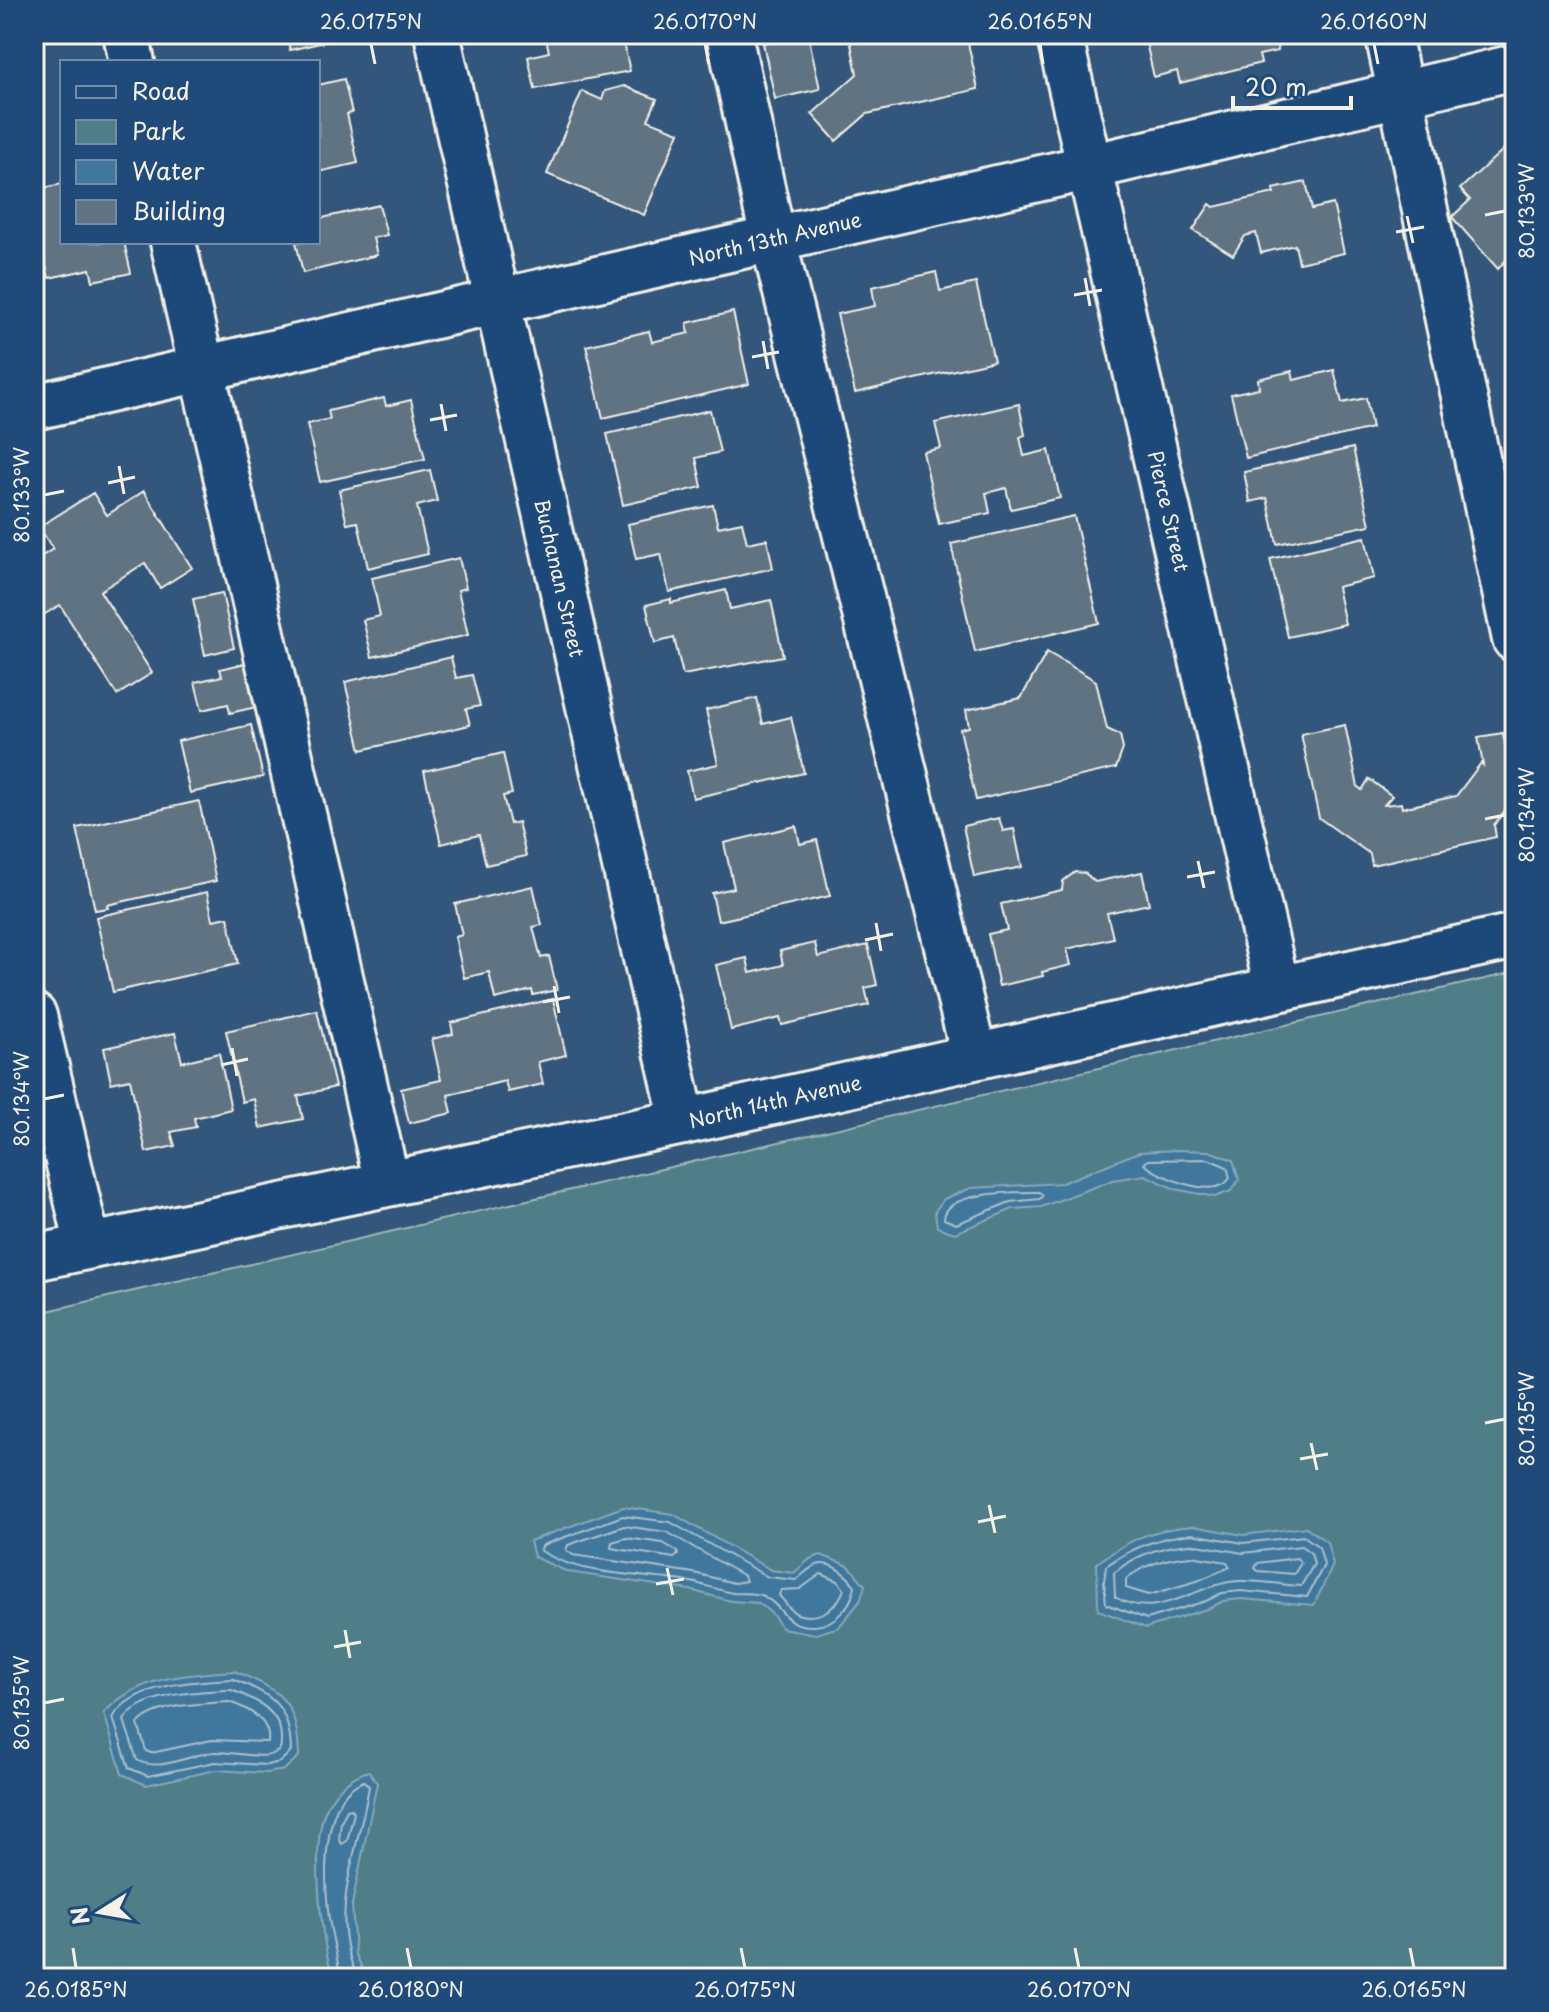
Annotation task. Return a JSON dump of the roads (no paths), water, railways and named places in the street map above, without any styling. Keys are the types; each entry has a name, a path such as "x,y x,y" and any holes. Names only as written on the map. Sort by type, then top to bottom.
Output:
{"street":[{"path":"126,34 132,60"},
{"name":"Buchanan Street","path":"437,34 683,1122"},
{"path":"729,34 773,239 974,1056"},
{"name":"Pierce Street","path":"1059,34 1277,988"},
{"path":"1388,34 1515,639"},
{"name":"North 13th Avenue","path":"34,407 1515,67"},
{"path":"173,244 387,1183"},
{"name":"North 14th Avenue","path":"34,1258 683,1122 1515,936"},
{"path":"34,1016 88,1246"}],"water":[{"path":"1209,1151 1233,1160 1239,1180 1231,1191 1215,1197 1175,1189 1145,1175 1113,1180 1041,1207 1013,1209 955,1233 937,1227 935,1211 944,1199 971,1188 1062,1183 1139,1152"},
{"path":"623,1507 673,1514 771,1570 794,1573 810,1559 821,1555 849,1566 865,1585 860,1601 839,1627 816,1634 782,1628 759,1603 731,1601 690,1590 568,1572 534,1557 530,1541"},
{"path":"1193,1526 1243,1535 1306,1527 1327,1542 1333,1565 1314,1605 1241,1599 1223,1601 1146,1628 1098,1610 1097,1563 1142,1537"},
{"path":"234,1671 276,1692 290,1711 298,1738 299,1756 284,1770 267,1773 216,1770 146,1785 122,1774 104,1713 118,1700 164,1679"},
{"path":"369,1771 377,1783 352,1904 355,1954 367,1978 333,1978 319,1898 320,1833 326,1809 335,1794 347,1782"}]}
